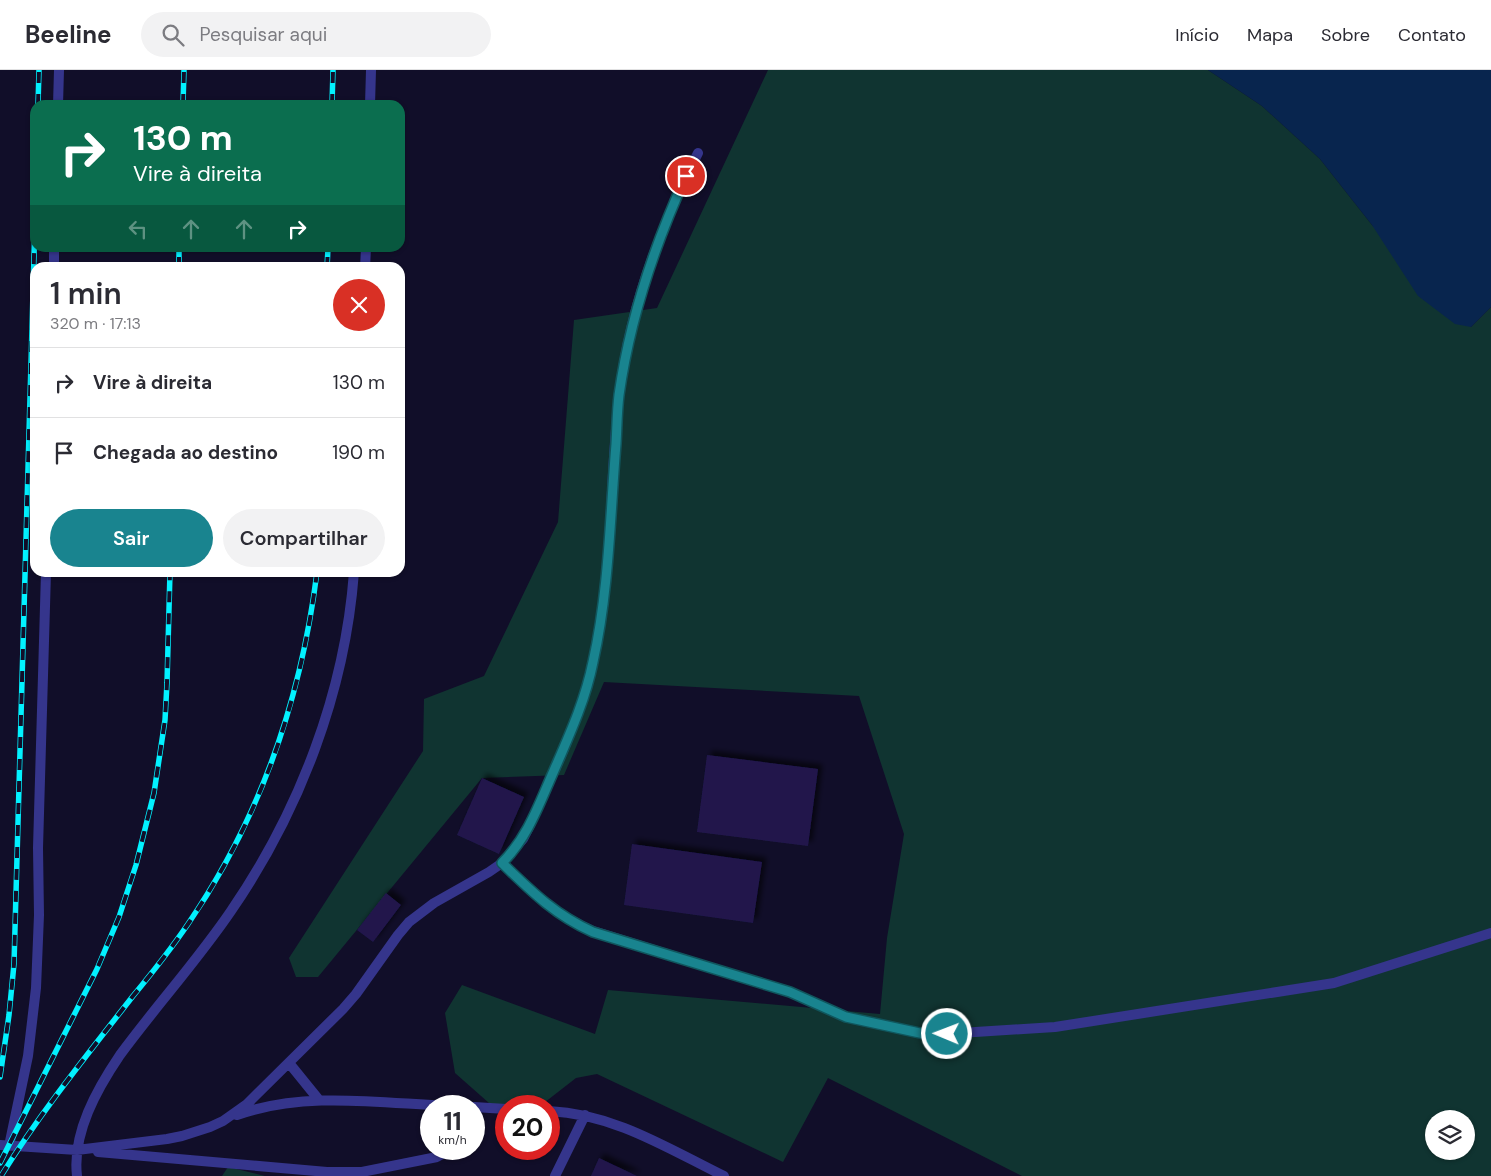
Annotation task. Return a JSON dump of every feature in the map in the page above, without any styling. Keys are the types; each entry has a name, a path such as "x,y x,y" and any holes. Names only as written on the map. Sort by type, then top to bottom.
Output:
{"lane":[{"path":"58,100 59,70"},
{"path":"370,100 371,70"},
{"path":"223,1121 247,1104 356,994 393,941 409,922 434,903 490,872 502,863 518,846 530,826 579,712 593,664 604,598 619,397 628,346 640,296 656,247 675,199 698,153"},
{"path":"46,577 36,988 26,1064 4,1145 339,1173 362,1172 422,1160"},
{"path":"77,1176 77,1150 91,1107 111,1067 232,910 271,846 288,813 316,743 333,689 345,634 353,577"},
{"path":"502,863 547,905 569,920 593,932 790,992 846,1017 929,1035 1054,1027 1334,983 1491,933"},
{"path":"289,1063 319,1100"},
{"path":"77,1150 182,1136 246,1112 294,1102 319,1100 420,1105"},
{"path":"560,1112 606,1120 724,1176"},
{"path":"555,1176 585,1115"}],"green space":[{"path":"768,70 1208,70 1262,106 1320,159 1372,225 1471,327 1491,307 1491,1176 1022,1176 828,1078 783,1162 597,1074 576,1078 554,1095 495,1095 495,1105 489,1103 485,1099 485,1095 480,1095 455,1073 445,1013 462,985 595,1034 608,990 880,1014 887,938 904,834 859,696 604,682 564,775 482,778 318,977 296,977 289,958 423,751 424,699 484,676 558,522 574,320 657,308"},
{"path":"228,1167 265,1176 222,1176"}],"water":[{"path":"1208,70 1491,70 1491,307 1471,327 1455,324 1418,296 1372,225 1320,159 1262,106"}],"building":[{"path":"707,755 818,769 808,846 697,832"},
{"path":"482,778 524,797 499,854 457,835"},
{"path":"632,844 762,862 753,923 624,905"},
{"path":"386,893 401,905 373,942 357,930"},
{"path":"599,1158 637,1176 591,1176"}],"railway":[{"path":"38,100 39,70"},
{"path":"183,100 184,70"},
{"path":"332,100 333,70"},
{"path":"34,252 34,262"},
{"path":"179,252 179,262"},
{"path":"327,262 328,252"},
{"path":"0,1077 14,964 30,398"},
{"path":"0,1163 97,969 119,917 136,865 154,793 165,720 170,577"},
{"path":"1,1176 64,1084 182,933 214,883 237,842 274,756 288,711 310,619 316,577"}],"route":[{"path":"686,176 656,247 640,296 623,372 619,397 603,602 593,664 579,712 530,826 523,839 502,863 547,905 569,920 593,932 790,992 846,1017 929,1035 947,1034"}]}
